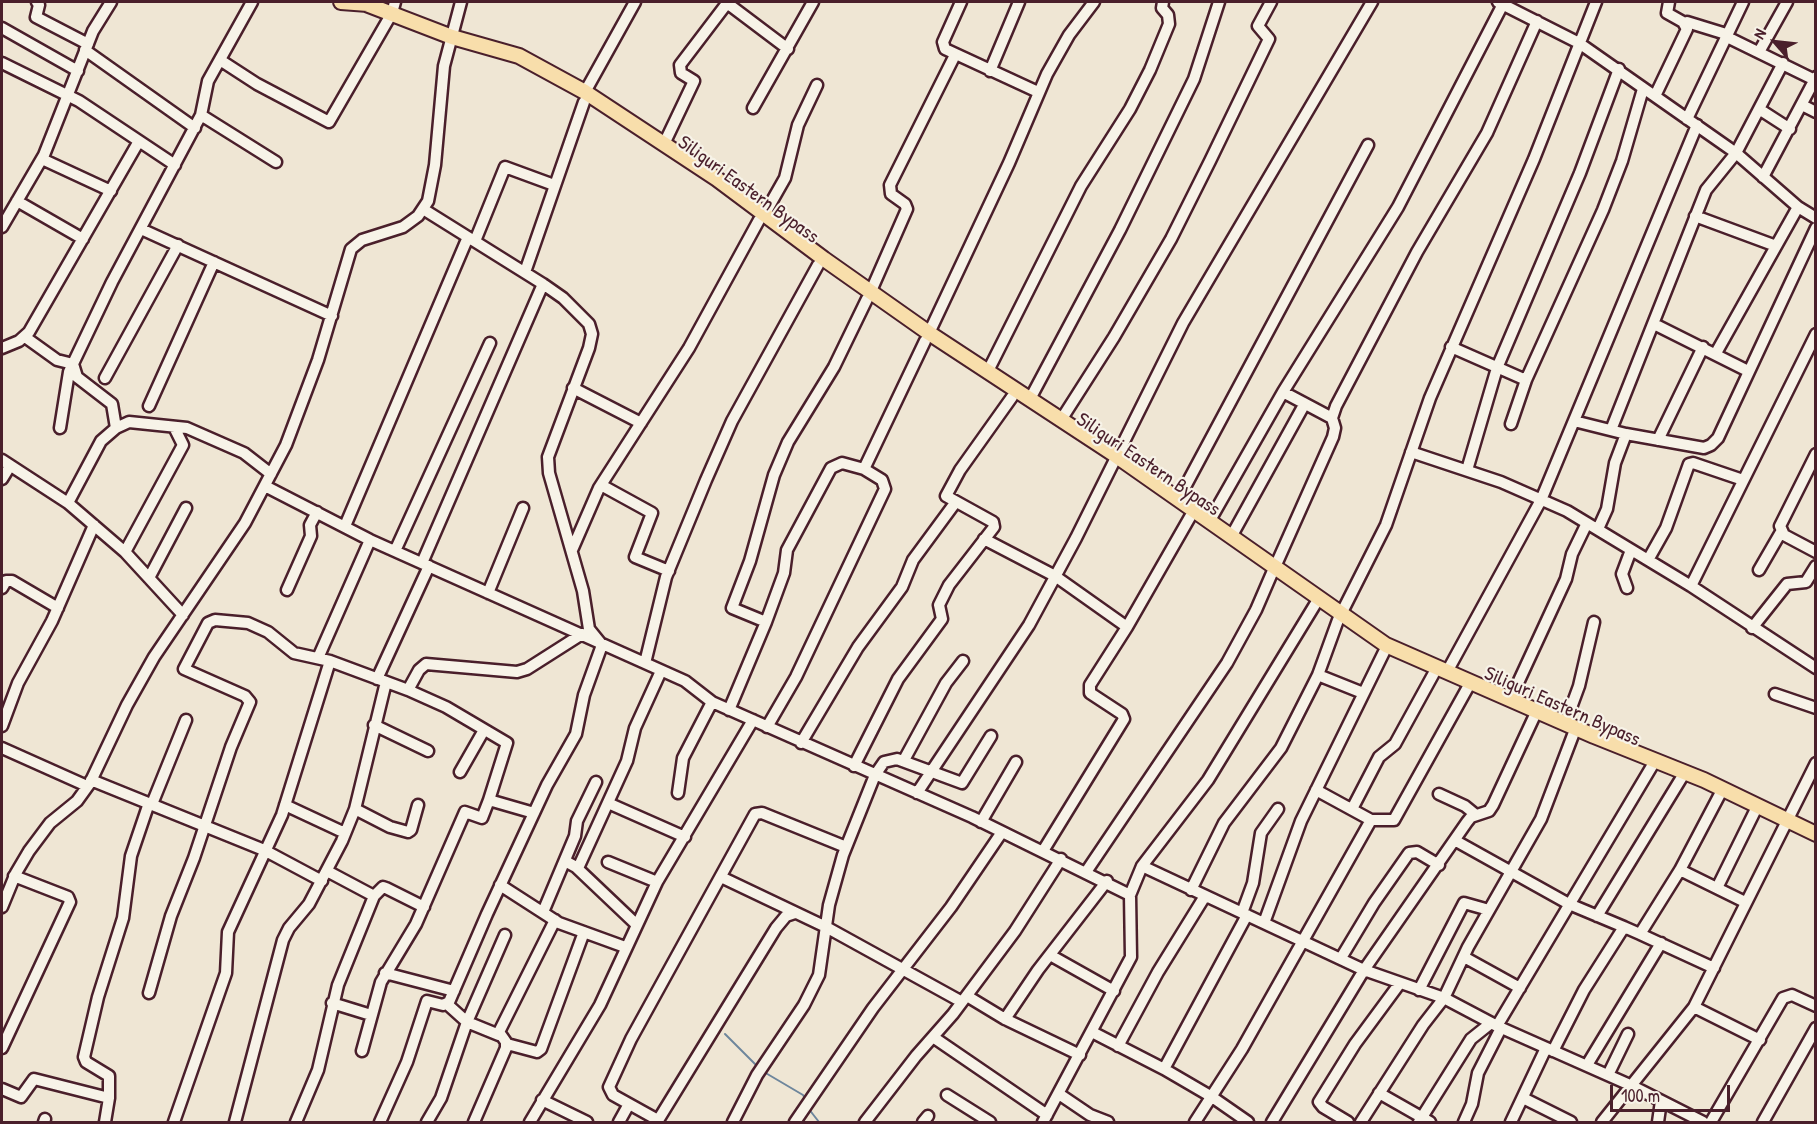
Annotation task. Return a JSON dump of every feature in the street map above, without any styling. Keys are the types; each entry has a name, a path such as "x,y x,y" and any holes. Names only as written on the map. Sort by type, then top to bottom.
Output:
{"main road":[{"name":"Siliguri Eastern Bypass","path":"341,2 394,7 452,37 495,51 585,97 717,179 819,265 869,295"},
{"name":"Siliguri Eastern Bypass","path":"585,97 761,218 1012,397 1178,500 1231,537 1316,603 1340,616 1384,652 1534,717 1669,764 1786,823"},
{"name":"Siliguri Eastern Bypass","path":"927,337 988,371 1030,399 1190,517 1386,645 1511,698 1569,729 1652,766 1682,777 1755,811 1815,834"}],"street":[{"path":"37,2 39,4 36,16 86,47 195,128"},
{"path":"2,226 10,205 42,159 69,97 86,47 111,2"},
{"path":"60,428 67,381 73,364 195,128 201,115 206,86 252,2"},
{"path":"2,907 14,876 50,823 77,801 89,783 127,705 183,615 245,523 265,486 286,445 318,360 351,249 362,240 403,227 423,209 432,192 444,66 461,2"},
{"path":"525,272 585,97 635,2"},
{"path":"664,144 694,81 681,73 680,65 728,2 788,49"},
{"path":"753,108 813,2"},
{"path":"961,2 943,42 945,49 1038,92"},
{"path":"990,71 1019,2"},
{"path":"864,469 1009,163 1038,92 1056,56 1094,2"},
{"path":"988,371 1081,186 1130,109 1150,70 1169,24 1168,15 1162,8 1162,2"},
{"path":"1030,399 1120,230 1194,79 1219,2"},
{"path":"1061,420 1165,249 1210,161 1269,39 1258,26 1271,2"},
{"path":"917,793 1029,625 1183,323 1372,2"},
{"path":"1191,890 1224,823 1281,748 1318,675 1340,616 1386,525 1451,347 1534,159 1596,2"},
{"path":"1655,96 1687,26 1667,13 1669,2"},
{"path":"1448,670 1541,500 1725,36 1743,2"},
{"path":"1759,52 1787,2"},
{"path":"1209,522 1283,392 1398,207 1501,3 1579,42 1619,69 1643,89 1736,153 1798,207 1815,218"},
{"path":"220,60 257,84 329,122 394,7"},
{"path":"1086,872 1227,663 1256,610 1333,437 1335,428 1332,418 1417,252 1486,133 1538,21"},
{"path":"1688,22 1726,34 1725,36 1815,78 1763,177"},
{"path":"2,28 78,71"},
{"path":"766,622 732,608 750,561 774,475 788,442 834,367 907,209 905,204 890,192 890,185 955,55"},
{"path":"2,63 69,97 175,165"},
{"path":"1611,430 1706,190 1736,153 1783,63"},
{"path":"1467,470 1497,368 1580,173 1619,69"},
{"path":"572,550 601,485 689,348 785,178 798,125 817,85"},
{"path":"1511,424 1526,380 1603,210 1622,161 1643,89"},
{"path":"1802,105 1815,112"},
{"path":"1759,109 1790,129"},
{"path":"201,115 276,162"},
{"path":"2,348 25,337 139,141"},
{"path":"1178,500 1368,144"},
{"path":"42,159 111,191"},
{"path":"345,526 505,167 554,185"},
{"path":"10,205 83,239"},
{"path":"1716,353 1798,207"},
{"path":"423,209 543,284 563,298 589,324 592,334 590,341 548,457 549,473 572,550 590,628 602,645"},
{"path":"1695,216 1776,246"},
{"path":"1574,421 1658,440 1704,448 1712,445 1718,438 1815,228"},
{"path":"141,229 332,316"},
{"path":"105,378 178,245"},
{"path":"149,406 214,262"},
{"path":"645,663 669,571 732,421 819,265"},
{"path":"235,1122 283,940 325,876 355,809 382,680 425,565 543,284"},
{"path":"1654,324 1748,371"},
{"path":"1691,586 1815,334"},
{"path":"25,337 57,360 73,364"},
{"path":"395,551 490,343"},
{"path":"1451,347 1526,380"},
{"path":"1658,440 1703,347"},
{"path":"73,364 77,376 112,404 116,428"},
{"path":"573,388 641,423"},
{"path":"1283,392 1332,418"},
{"path":"854,766 898,679 940,624 942,616 939,605 949,585 994,524 947,499 947,493 1012,397"},
{"path":"1231,537 1304,405"},
{"path":"68,503 95,450 107,434 129,422 187,428 244,453 271,474"},
{"path":"125,552 183,445 174,427"},
{"path":"1598,529 1610,495 1615,463 1626,434"},
{"path":"1411,452 1467,470 1541,500 1587,523 1691,586 1752,628 1814,666"},
{"path":"1759,570 1781,532 1780,526 1815,454"},
{"path":"2,479 6,463 68,503 125,552 183,615"},
{"path":"729,710 784,573 787,550 831,468 842,463 864,469 882,480 885,489 796,677 767,727"},
{"path":"1648,560 1666,528 1689,464 1693,463 1743,480"},
{"path":"601,485 652,513 634,556 669,571"},
{"path":"265,486 370,540 685,681 712,702 981,822 1107,881 1130,895"},
{"path":"801,743 858,647 902,587 913,560 955,503"},
{"path":"488,593 523,507"},
{"path":"149,578 186,508"},
{"path":"287,590 311,536 310,525 317,512"},
{"path":"1043,851 1124,719 1122,714 1090,693 1089,688 1190,517"},
{"path":"1511,698 1566,579 1572,554 1587,523"},
{"path":"2,726 18,683 58,608 94,525"},
{"path":"1781,532 1815,552"},
{"path":"984,539 1055,576 1127,627"},
{"path":"318,658 370,540"},
{"path":"1627,588 1622,574 1631,550"},
{"path":"1752,628 1787,584 1806,582 1815,566"},
{"path":"2,588 6,581 12,581 58,608"},
{"path":"933,1036 1045,1119 1131,957 1130,895 1143,866 1208,780 1316,603"},
{"path":"148,993 171,916 250,702 244,696 184,669 208,623 215,620 248,623 268,632 294,653 330,661 446,707 507,745 482,818 465,812 426,904 408,939 385,973 362,1052"},
{"path":"1361,1122 1423,1024 1444,998 1489,910 1540,819 1569,729 1594,622"},
{"path":"408,690 419,670 426,664 517,672 527,669 582,634"},
{"path":"447,1004 534,813 576,734 587,686 602,645"},
{"path":"1264,922 1316,790 1384,652"},
{"path":"174,1122 226,973 228,932 285,805 330,661"},
{"path":"904,760 946,683 963,661"},
{"path":"576,867 627,761 635,728 661,671"},
{"path":"1352,809 1379,757 1395,744 1434,673"},
{"path":"1318,675 1363,693"},
{"path":"1316,790 1371,820 1379,818 1390,821 1397,816 1468,687"},
{"path":"1775,694 1815,708"},
{"path":"678,793 684,758 712,702"},
{"path":"1272,1122 1364,970 1456,841 1467,822 1476,815 1489,811 1493,805 1534,717"},
{"path":"105,1122 109,1098 109,1076 86,1062 84,1057 98,997 123,918 133,846 186,720"},
{"path":"530,1122 600,1005 657,882 753,720"},
{"path":"374,725 428,751"},
{"path":"460,772 484,730"},
{"path":"733,1122 758,1073 804,1005 819,975 829,905 846,848 874,775 884,762 904,760 962,783 991,736"},
{"path":"2,748 89,783 204,824 325,876 426,904"},
{"path":"981,822 1016,762"},
{"path":"1602,1122 1694,1007 1815,763"},
{"path":"1464,1122 1472,1104 1478,1073 1496,1026 1652,766"},
{"path":"1597,916 1682,777"},
{"path":"543,912 575,836 577,821 596,782"},
{"path":"1439,794 1470,808 1476,815"},
{"path":"1640,934 1680,870 1720,794"},
{"path":"489,800 534,813"},
{"path":"608,803 685,837"},
{"path":"285,805 345,833"},
{"path":"355,809 390,827 408,832 412,827 418,805"},
{"path":"1164,1069 1244,914 1253,883 1261,832 1278,809"},
{"path":"1717,888 1755,811"},
{"path":"795,913 786,916 776,928 657,1121 610,1093 609,1087 631,1039 758,812 846,848"},
{"path":"1195,1122 1279,986 1371,820"},
{"path":"795,1122 903,969 951,907 1002,832"},
{"path":"1456,841 1569,904 1714,968"},
{"path":"1341,958 1374,903 1409,853 1417,852 1439,865"},
{"path":"865,1122 965,999 1015,931 1061,859"},
{"path":"565,861 576,867 636,924"},
{"path":"608,862 657,882"},
{"path":"1143,866 1191,890 1303,939 1364,970 1444,998 1496,1026 1587,1065 1703,1122"},
{"path":"1680,870 1745,902"},
{"path":"2,1048 70,902 68,897 14,876"},
{"path":"721,878 826,927 903,969 1080,1055"},
{"path":"1005,1019 1050,955 1107,881"},
{"path":"500,885 555,920 625,947"},
{"path":"296,1122 318,1070 332,1003 378,892"},
{"path":"1118,1046 1158,972 1205,896"},
{"path":"1419,990 1464,903 1489,910"},
{"path":"499,1035 555,920"},
{"path":"1511,1122 1549,1050 1624,927"},
{"path":"380,1122 407,1062 427,1001 447,1004 467,1022 499,1035 507,1044 537,1052 541,1049 584,932"},
{"path":"427,1122 441,1098 467,1022 505,935"},
{"path":"1587,1065 1661,943"},
{"path":"1050,955 1114,991"},
{"path":"1464,957 1520,988"},
{"path":"385,973 454,991"},
{"path":"1348,1122 1323,1107 1319,1102 1355,1044 1400,983"},
{"path":"1711,1122 1787,995 1792,994 1815,1006"},
{"path":"332,1003 371,1015"},
{"path":"1694,1007 1760,1040"},
{"path":"1380,1093 1424,1121 1471,1039 1496,1026"},
{"path":"1763,1122 1815,1028"},
{"path":"1092,1032 1164,1069 1212,1097 1248,1122"},
{"path":"1608,1075 1628,1034"},
{"path":"474,1122 507,1044"},
{"path":"2,1089 21,1097 34,1079 109,1098"},
{"path":"1059,1094 1090,1114 1108,1122"},
{"path":"947,1095 990,1122"},
{"path":"1523,1098 1571,1122"},
{"path":"542,1100 587,1122"},
{"path":"1658,1122 1661,1101"},
{"path":"619,1122 629,1104"}],"waterway":[{"path":"725,1034 757,1066"},
{"path":"764,1072 803,1095 806,1100"},
{"path":"808,1108 819,1122"}]}
